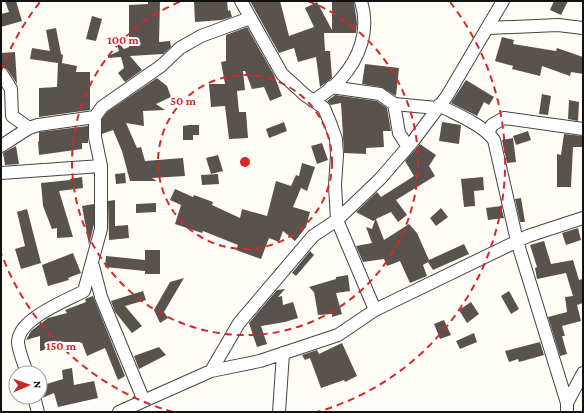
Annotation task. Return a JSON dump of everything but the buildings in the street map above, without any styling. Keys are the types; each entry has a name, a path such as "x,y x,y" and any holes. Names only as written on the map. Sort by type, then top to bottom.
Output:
{"street":[{"path":"241,1 282,74 313,101 324,108 336,139 337,220 375,310"},
{"path":"313,101 339,81 352,64 366,30 361,1"},
{"path":"211,371 239,323 313,236 337,220 380,179 408,147 438,107 488,28 503,1"},
{"path":"25,365 18,343 21,331 28,322 84,291 93,264 101,229 101,166 96,137 95,117 102,106 160,66 180,48 201,36 250,18"},
{"path":"488,28 558,25 583,28"},
{"path":"1,72 11,89 12,116 29,128"},
{"path":"331,87 380,94 394,104 438,107 488,133 494,140 517,241 567,408"},
{"path":"394,104 399,133 408,147"},
{"path":"1,146 29,128 38,125 95,117"},
{"path":"488,133 492,125 504,118 583,129"},
{"path":"1,173 101,166"},
{"path":"119,412 211,371 260,361 338,335 375,310 517,241 583,218"},
{"path":"93,264 101,297 128,358 144,401"},
{"path":"279,412 283,353"},
{"path":"567,408 583,373"}]}
